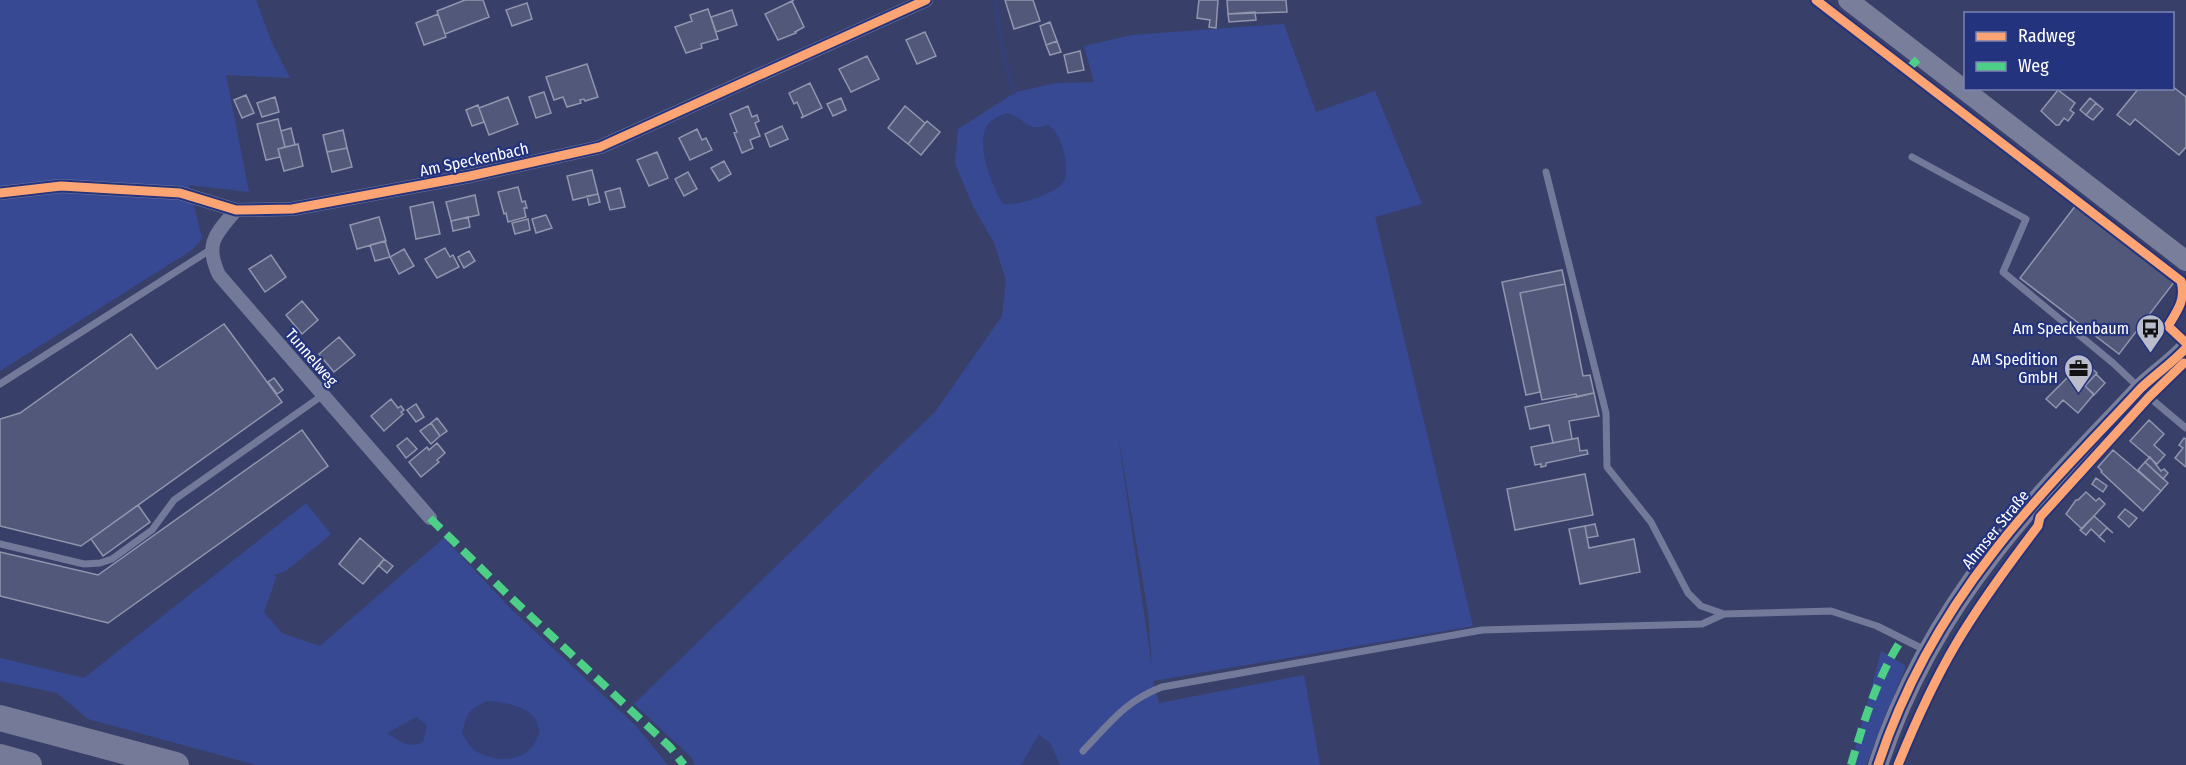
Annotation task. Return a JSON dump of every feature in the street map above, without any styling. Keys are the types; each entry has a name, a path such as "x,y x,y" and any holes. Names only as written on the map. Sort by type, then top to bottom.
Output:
{"highway":[{"path":"0,718 176,765"},
{"path":"0,757 29,765"}],"street":[{"name":"Am Speckenbach","path":"0,193 61,186 180,194 236,210 292,209 470,176 600,147 926,0"},
{"path":"1848,0 1964,90"},
{"path":"1965,90 2186,261"},
{"path":"210,250 215,235 236,210"},
{"name":"Tunnelweg","path":"210,250 212,261 219,275 430,518"},
{"name":"Ahmser Straße","path":"2148,381 2162,359 2186,332"},
{"name":"Ahmser Straße","path":"1878,765 1905,697 1927,651 1992,553 2029,509 2148,381 2186,348"}],"lane":[{"path":"1912,158 2026,219 2002,272 2148,381 2186,428"},
{"path":"1546,172 1606,413 1607,467 1651,522 1688,594 1701,606 1724,614 1832,611 1877,626 1927,651"},
{"path":"0,384 210,250"},
{"path":"0,544 84,564 100,563 112,559 152,530 174,500 323,395"},
{"path":"1083,751 1128,704 1143,694 1162,687 1482,630 1702,624 1724,614"}],"shaded area":[{"path":"0,0 256,0 272,43 290,78 226,75 249,192 189,185 202,239 192,250 0,371"},
{"path":"1284,24 1316,112 1375,91 1422,204 1375,217 1473,626 1153,681 1159,703 1304,675 1320,765 695,765 691,757 634,704 935,412 1002,316 1006,280 994,243 974,208 955,164 958,129 1016,92 1056,83 1094,82 1084,46 1132,35","holes":["1117,429 1148,612 1152,668"]},
{"path":"1007,113 1018,117 1029,126 1047,125 1052,128 1061,142 1066,169 1063,183 1051,192 1034,199 1003,204 987,168 983,138 988,124"},
{"path":"306,503 331,534 286,571 274,575 276,578 264,612 282,633 320,646 444,538 511,609 636,726 668,765 256,765 88,719 57,693 0,681 0,658 84,678"},
{"path":"1881,651 1906,666 1866,765 1851,765"},
{"path":"488,701 519,707 534,717 540,731 528,751 503,759 485,755 470,746 462,733 467,716 472,709"},
{"path":"416,717 427,725 423,742 409,745 387,733"},
{"path":"1039,734 1051,744 1060,765 1021,765"}],"building":[{"path":"465,0 483,0 489,17 445,34 437,11"},
{"path":"794,0 792,1 804,27 778,40 765,14"},
{"path":"1005,0 1033,0 1040,21 1014,29"},
{"path":"1199,0 1218,0 1216,28 1209,27 1210,20 1197,18"},
{"path":"1227,0 1286,0 1287,12 1228,14"},
{"path":"527,3 532,19 512,26 506,10"},
{"path":"708,9 718,39 701,44 702,48 686,53 675,27 692,21 690,15"},
{"path":"732,10 737,25 716,32 711,17"},
{"path":"1255,12 1256,20 1229,22 1228,14"},
{"path":"438,14 446,37 424,45 416,23"},
{"path":"1050,22 1057,41 1046,45 1040,26"},
{"path":"925,32 936,56 917,64 906,40"},
{"path":"1057,41 1061,52 1050,55 1046,45"},
{"path":"1080,51 1084,70 1068,73 1064,55"},
{"path":"867,56 879,79 851,92 839,69"},
{"path":"587,64 598,97 585,101 580,100 581,103 567,107 563,97 554,100 546,77"},
{"path":"810,83 822,108 801,118 803,116 797,102 794,104 789,93"},
{"path":"2174,88 2186,97 2186,147 2179,155 2135,119 2130,125 2117,115 2137,90 2174,90"},
{"path":"2058,90 2075,103 2070,110 2074,113 2068,121 2064,118 2059,125 2056,125 2041,111"},
{"path":"544,92 551,113 536,118 529,97"},
{"path":"246,95 254,113 242,118 234,100"},
{"path":"275,97 279,112 262,117 257,103"},
{"path":"508,97 518,124 489,135 479,108"},
{"path":"841,98 846,110 833,116 827,104"},
{"path":"2090,98 2096,103 2086,115 2080,110"},
{"path":"2096,103 2103,109 2093,120 2086,115"},
{"path":"478,105 484,122 472,126 466,110"},
{"path":"748,106 752,117 757,115 759,121 755,123 760,136 750,140 753,148 742,153 730,114"},
{"path":"905,106 925,123 908,144 888,128"},
{"path":"278,119 285,147 278,149 280,157 266,160 257,124"},
{"path":"927,121 940,132 921,155 908,144"},
{"path":"782,126 788,139 770,147 765,134"},
{"path":"291,128 295,145 285,147 281,131"},
{"path":"697,129 702,140 706,138 712,150 690,160 679,138"},
{"path":"343,130 347,148 327,152 323,135"},
{"path":"298,144 303,166 284,171 278,149"},
{"path":"347,148 352,167 332,172 327,152"},
{"path":"657,152 668,178 649,186 637,160"},
{"path":"724,161 731,174 719,181 711,168"},
{"path":"592,170 598,194 573,200 567,176"},
{"path":"688,172 697,189 684,196 675,179"},
{"path":"518,187 522,202 525,201 527,208 524,208 526,217 508,222 498,192"},
{"path":"620,188 625,207 610,210 605,192"},
{"path":"598,194 600,202 589,205 587,196"},
{"path":"475,195 479,215 451,221 446,202"},
{"path":"433,202 440,234 416,239 410,207"},
{"path":"2076,205 2175,281 2119,354 2020,278"},
{"path":"546,215 552,228 536,233 532,219"},
{"path":"379,217 386,241 357,249 350,225"},
{"path":"468,217 470,227 453,231 451,221"},
{"path":"528,219 530,230 515,234 512,223"},
{"path":"385,241 390,257 375,261 370,245"},
{"path":"445,248 450,257 453,255 459,267 437,278 425,259"},
{"path":"404,249 414,266 399,274 390,257"},
{"path":"469,251 475,261 464,268 458,257"},
{"path":"271,255 286,277 265,292 249,269"},
{"path":"1562,270 1565,284 1520,293 1540,392 1526,395 1502,282"},
{"path":"1565,284 1583,376 1590,375 1594,393 1542,400 1520,293"},
{"path":"302,301 318,320 302,334 286,315"},
{"path":"224,324 282,402 81,546 0,526 0,419 20,413 131,334 157,369"},
{"path":"339,337 355,355 334,372 319,354"},
{"path":"2081,359 2097,373 2085,386 2069,373"},
{"path":"2071,374 2094,394 2078,413 2063,400 2056,408 2046,399"},
{"path":"2096,374 2105,383 2094,395 2085,386"},
{"path":"274,378 283,390 277,394 268,382"},
{"path":"1594,393 1599,416 1569,421 1572,439 1553,443 1549,425 1530,429 1525,407"},
{"path":"391,399 398,408 401,406 404,410 401,412 403,414 384,431 371,416"},
{"path":"416,404 424,417 416,422 407,410"},
{"path":"437,418 447,431 440,436 431,423"},
{"path":"2149,420 2164,434 2154,445 2165,455 2157,464 2130,441"},
{"path":"431,423 440,436 431,444 420,431"},
{"path":"302,430 328,466 108,623 0,596 0,552 98,575"},
{"path":"407,438 417,449 406,458 397,446"},
{"path":"1578,438 1580,451 1587,450 1588,454 1546,463 1546,466 1535,465 1531,447"},
{"path":"2184,438 2186,439 2186,467 2175,458 2183,448 2179,445"},
{"path":"437,443 445,453 437,460 439,462 421,477 409,462 427,447 429,450"},
{"path":"2113,450 2161,491 2143,511 2098,467"},
{"path":"2150,457 2161,471 2164,469 2168,473 2163,479 2145,462"},
{"path":"2145,462 2168,483 2161,491 2138,470"},
{"path":"1585,474 1593,515 1515,530 1507,489"},
{"path":"2096,478 2107,486 2103,492 2092,484"},
{"path":"2086,492 2096,501 2099,498 2105,504 2082,529 2066,514 2076,500"},
{"path":"138,505 150,522 103,556 91,539"},
{"path":"2125,509 2137,518 2129,527 2118,517"},
{"path":"2094,516 2113,533 2107,528 2099,537 2091,529 2086,535 2080,530"},
{"path":"1595,524 1598,536 1587,538 1585,526"},
{"path":"1585,526 1589,548 1634,539 1640,572 1580,584 1569,529"},
{"path":"360,538 384,559 363,584 339,564"},
{"path":"384,559 393,566 387,573 379,566"}],"waterway":[{"path":"995,0 1004,59 1014,92"}],"marked path":[{"path":"1907,70 1921,56"},
{"path":"430,518 670,747 684,765"},
{"path":"1851,765 1878,684 1902,639"}],"cycle path":[{"path":"0,193 61,186 180,193 236,210 292,209 470,176 600,147 926,0"},
{"path":"1816,0 2181,281 2182,299 2168,326 2186,343"},
{"path":"1878,765 1912,681 1941,628 1974,578 2009,532 2065,469 2141,388 2186,348"},
{"path":"1898,765 1925,703 1956,644 1985,599 2038,526 2040,517 2149,397 2184,363"}],"place":[{"name":"Am Speckenbaum","path":"2150,354"},
{"name":"AM Spedition GmbH","path":"2079,394"}]}
